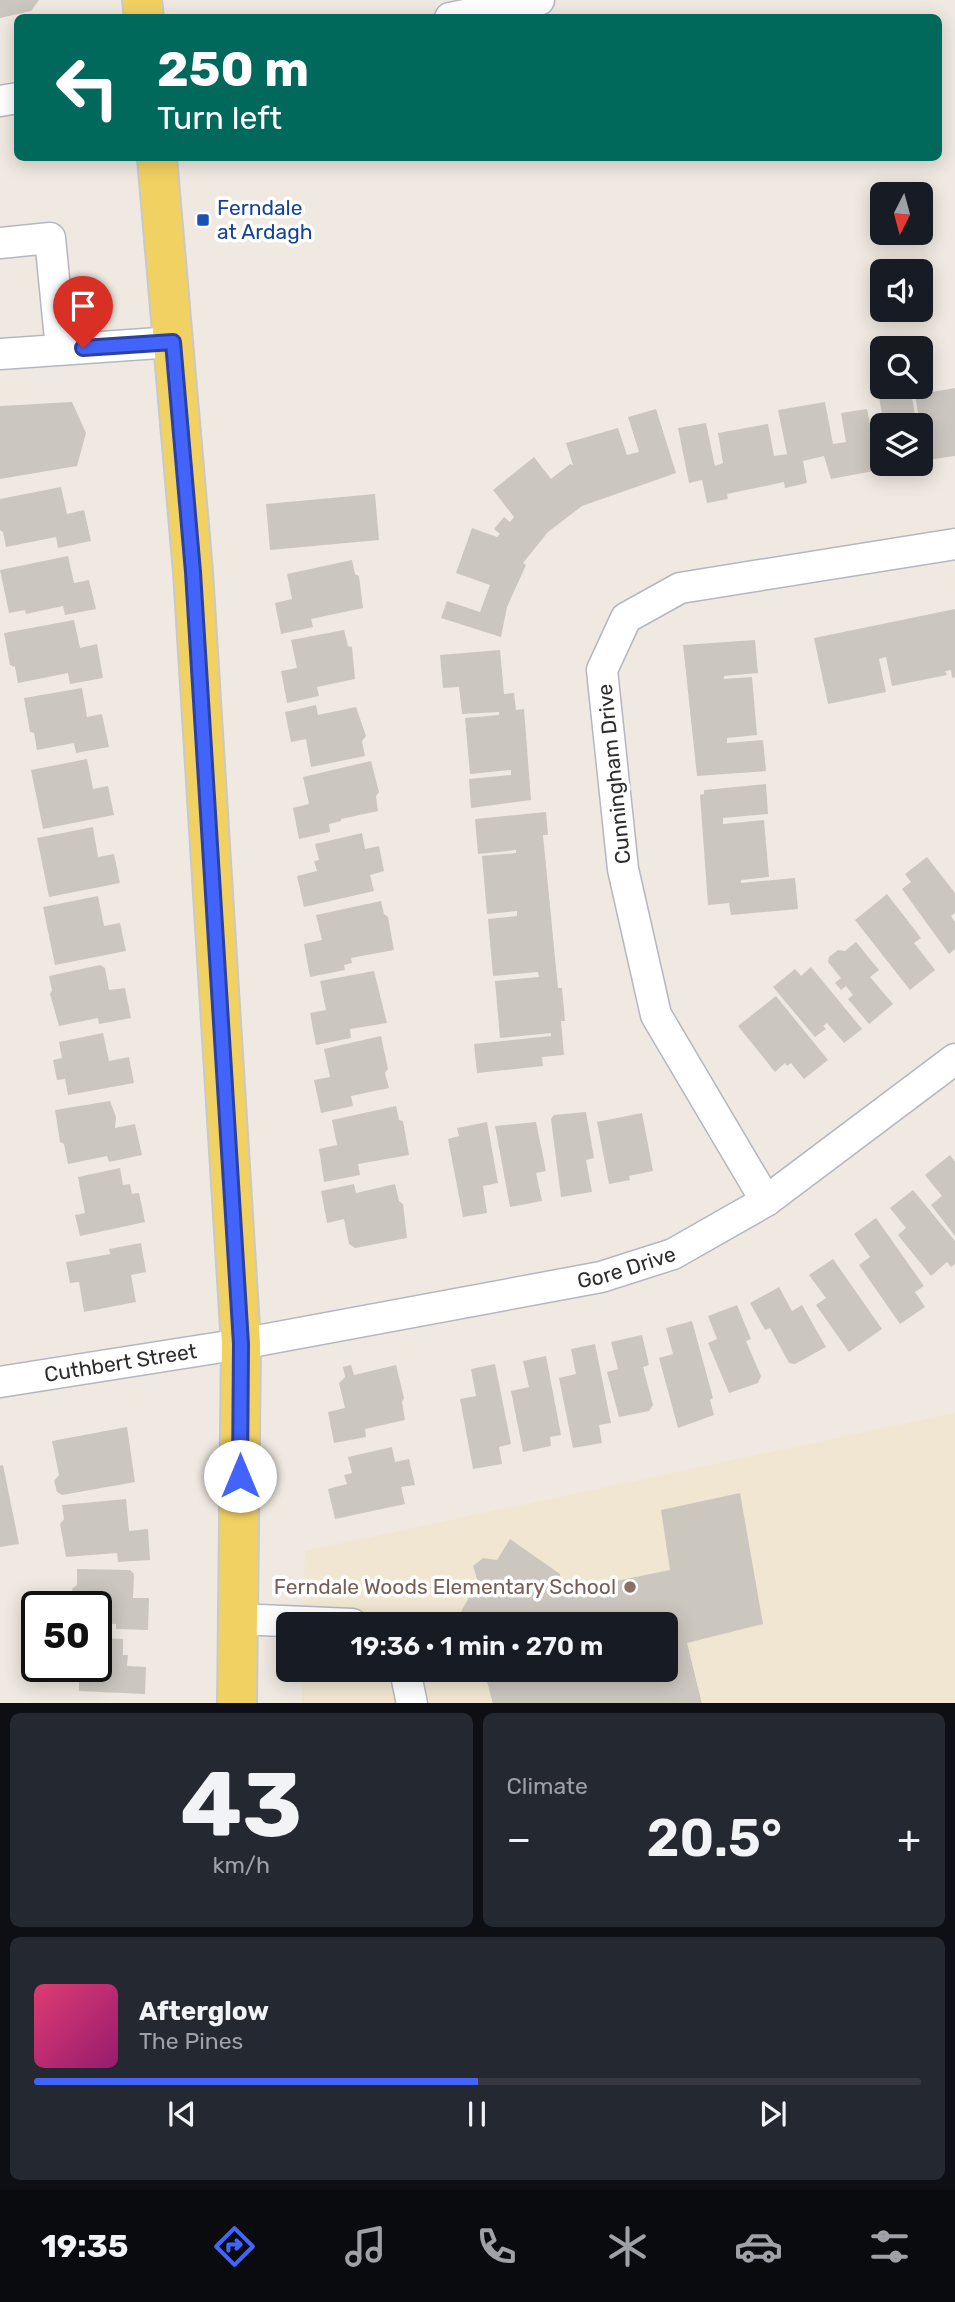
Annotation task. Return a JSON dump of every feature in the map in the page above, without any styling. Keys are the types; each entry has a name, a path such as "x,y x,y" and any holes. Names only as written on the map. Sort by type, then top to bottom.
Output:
{"main road":[{"path":"157,161 193,572 241,1344 237,1703"}],"street":[{"path":"470,14 539,0"},
{"path":"0,243 51,238 61,349"},
{"path":"0,354 173,342"},
{"name":"Cunningham Drive","path":"766,1201 656,1014 624,869 602,670 626,618 680,588 955,544"},
{"name":"Gore Drive","path":"241,1344 601,1277 673,1254 766,1201 955,1059"},
{"name":"Cuthbert Street","path":"0,1382 241,1344"},
{"path":"238,1619 276,1621"},
{"path":"408,1682 412,1703"}],"shaded area":[{"name":"Ferndale Woods Elementary School","path":"955,1413 955,1703 302,1703 303,1682 678,1682 678,1612 303,1612 305,1551"}],"building":[{"path":"0,0 39,0 31,11 0,18"},
{"path":"955,388 955,456 933,459 933,413 918,413 916,399 933,399 933,392"},
{"path":"879,399 912,399 915,413 882,413"},
{"path":"72,402 86,433 77,466 0,479 0,406"},
{"path":"825,402 833,444 846,442 841,413 867,409 870,424 870,472 831,479 824,456 803,461 807,483 785,488 784,482 727,494 728,499 707,503 702,480 689,483 678,428 706,423 715,466 723,463 718,433 768,424 774,456 787,454 778,410"},
{"path":"656,409 676,473 582,506 548,532 523,563 526,565 507,607 501,637 441,618 447,601 480,612 490,585 456,573 472,528 497,537 500,534 494,529 504,517 510,522 514,517 493,490 534,457 551,479 570,464 573,465 566,443 618,428 627,455 639,452 628,417"},
{"path":"61,487 67,514 84,510 91,541 58,548 56,537 6,547 3,532 0,530 0,499"},
{"path":"375,494 379,540 270,550 266,504"},
{"path":"68,556 74,583 89,580 96,609 65,615 63,606 26,614 25,610 9,613 0,570"},
{"path":"352,560 355,574 359,576 363,608 311,619 313,627 281,634 275,603 292,599 287,574"},
{"path":"955,609 955,677 952,678 951,670 945,671 947,675 892,686 886,657 879,659 886,692 828,704 814,638"},
{"path":"74,620 80,648 97,644 103,678 70,684 68,673 18,683 15,667 10,665 4,633"},
{"path":"344,630 348,646 352,647 355,679 317,687 319,696 287,703 281,671 297,668 291,640"},
{"path":"755,640 758,673 724,676 724,679 752,677 757,735 727,738 727,743 763,740 766,771 697,776 683,645"},
{"path":"500,650 504,694 514,693 516,710 524,709 531,800 471,808 469,779 511,775 511,770 470,774 465,718 499,715 499,712 462,714 459,687 443,688 440,655"},
{"path":"82,688 87,717 102,714 109,747 76,753 74,743 37,750 34,733 30,732 24,698"},
{"path":"316,705 318,715 356,707 366,736 362,741 365,756 311,767 306,739 291,742 285,712"},
{"path":"87,759 93,789 108,786 114,815 43,829 31,770"},
{"path":"371,761 379,792 376,796 378,811 341,819 329,824 330,832 299,839 293,808 309,804 303,777"},
{"path":"766,784 768,814 723,818 723,824 764,820 769,877 741,880 741,883 795,878 798,909 731,915 729,903 708,905 700,795 704,794 704,790"},
{"path":"546,812 548,835 543,835 558,988 562,988 564,1055 542,1057 543,1066 477,1073 474,1044 551,1036 551,1033 500,1038 495,981 539,977 538,972 493,976 488,919 517,916 517,911 487,914 482,856 516,853 516,850 478,854 475,819"},
{"path":"93,827 98,857 114,854 120,883 49,897 37,838"},
{"path":"362,833 365,849 379,846 384,871 370,875 374,891 304,907 297,876 317,871 314,861 319,860 315,844"},
{"path":"927,857 955,893 955,913 951,916 955,922 955,949 949,954 902,889 911,882 905,874"},
{"path":"887,894 921,938 914,943 935,970 910,990 855,920"},
{"path":"98,896 104,926 120,923 126,951 55,965 43,907"},
{"path":"381,901 384,914 388,917 394,950 351,958 352,963 344,965 345,970 310,977 304,944 322,940 316,915"},
{"path":"856,942 879,970 870,977 893,1004 869,1024 848,999 853,995 846,986 841,990 835,983 841,978 828,962 829,957 838,950 845,951"},
{"path":"100,965 105,968 109,990 125,988 131,1018 99,1024 98,1018 59,1026 50,994 52,990 49,976"},
{"path":"811,967 862,1029 844,1043 827,1023 823,1026 826,1029 815,1037 773,987 795,969 801,976"},
{"path":"374,971 387,1023 350,1029 351,1038 316,1045 310,1013 326,1010 320,981"},
{"path":"776,996 828,1060 804,1079 791,1063 787,1066 785,1063 775,1072 738,1026"},
{"path":"103,1033 109,1061 129,1057 134,1083 68,1095 65,1079 57,1080 53,1060 62,1058 59,1042"},
{"path":"381,1036 389,1088 351,1096 353,1106 321,1113 314,1080 330,1077 324,1049"},
{"path":"110,1101 116,1117 115,1128 135,1124 142,1155 109,1162 107,1156 68,1164 64,1144 60,1142 55,1110"},
{"path":"396,1106 399,1120 403,1121 409,1155 358,1164 360,1175 324,1182 319,1149 337,1145 332,1120"},
{"path":"586,1112 594,1158 586,1160 592,1192 561,1197 551,1119 554,1115"},
{"path":"642,1113 653,1171 629,1176 630,1180 609,1184 597,1122"},
{"path":"487,1122 498,1183 483,1186 487,1213 463,1217 448,1139 459,1136 457,1128"},
{"path":"536,1122 546,1171 536,1173 542,1201 510,1207 495,1126"},
{"path":"950,1155 955,1162 955,1236 931,1205 942,1196 925,1175"},
{"path":"120,1168 123,1185 130,1184 132,1194 139,1193 145,1222 80,1236 75,1215 85,1213 78,1177"},
{"path":"354,1184 356,1193 395,1184 399,1201 403,1204 407,1238 355,1248 349,1244 344,1219 327,1223 321,1191"},
{"path":"913,1190 955,1241 955,1264 951,1267 947,1262 931,1276 898,1235 906,1228 890,1208"},
{"path":"876,1218 924,1286 915,1292 925,1307 900,1324 859,1265 870,1257 854,1234"},
{"path":"141,1243 146,1272 131,1275 136,1302 84,1312 79,1282 70,1283 66,1262 110,1254 109,1249"},
{"path":"833,1259 882,1329 849,1352 816,1305 826,1298 809,1275"},
{"path":"779,1287 792,1311 802,1305 826,1347 795,1364 789,1363 770,1328 765,1330 750,1303"},
{"path":"737,1305 751,1339 746,1341 761,1376 758,1383 729,1393 708,1343 717,1339 708,1316"},
{"path":"692,1321 713,1398 710,1400 714,1415 678,1428 659,1358 673,1354 666,1328"},
{"path":"642,1335 649,1365 643,1367 653,1405 649,1411 619,1417 607,1372 618,1369 611,1342"},
{"path":"595,1344 611,1423 599,1425 602,1443 573,1448 559,1378 576,1374 571,1349"},
{"path":"546,1356 561,1435 550,1437 551,1446 523,1452 511,1391 529,1387 523,1361"},
{"path":"495,1364 511,1444 499,1447 502,1464 473,1469 460,1399 476,1396 471,1369"},
{"path":"351,1365 354,1375 396,1365 404,1398 402,1402 405,1420 365,1429 366,1437 334,1443 328,1412 345,1408 339,1383 345,1377 343,1367"},
{"path":"127,1427 135,1482 62,1495 57,1492 54,1481 59,1475 52,1441"},
{"path":"392,1447 395,1462 409,1459 415,1485 401,1487 405,1504 335,1519 328,1489 347,1484 344,1475 352,1473 348,1457"},
{"path":"3,1465 19,1544 0,1547 0,1466"},
{"path":"740,1493 763,1624 687,1643 702,1703 493,1703 487,1682 678,1682 678,1612 461,1612 478,1582 473,1566 483,1558 497,1560 510,1539 560,1574 562,1592 670,1570 661,1510"},
{"path":"126,1499 129,1531 148,1529 150,1560 118,1562 117,1553 66,1557 60,1524 64,1519 62,1505"},
{"path":"77,1569 130,1570 134,1574 133,1598 149,1598 148,1630 116,1629 116,1624 112,1624 112,1591 72,1591 77,1585"},
{"path":"112,1639 123,1639 123,1655 128,1655 127,1666 146,1667 145,1694 79,1691 79,1682 112,1682"}],"place":[{"name":"Ferndale at Ardagh","path":"203,220"},
{"name":"Ferndale Woods Elementary School","path":"630,1587"}],"route":[{"path":"83,348 173,342 193,572 241,1344 240,1476"}]}
